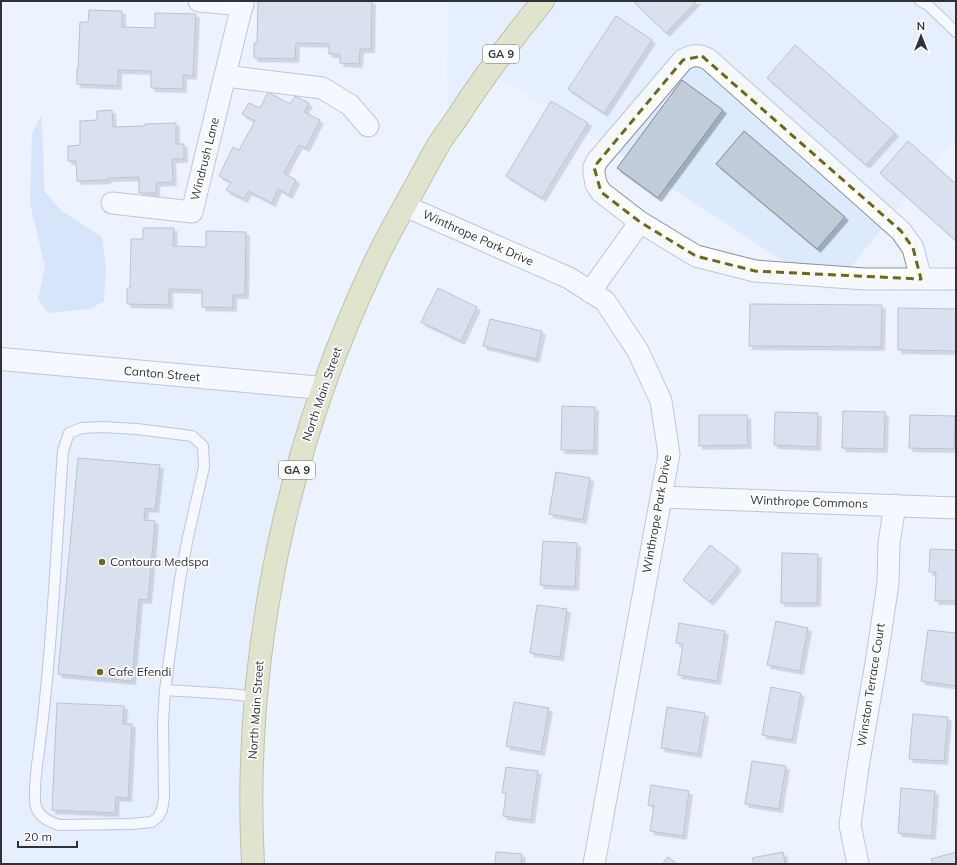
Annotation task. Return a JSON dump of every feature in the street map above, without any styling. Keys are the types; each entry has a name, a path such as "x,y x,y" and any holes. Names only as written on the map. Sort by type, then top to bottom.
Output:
{"main road":[{"name":"North Main Street","path":"253,864 251,824 252,747 257,678 267,608 282,526 301,454 322,388 346,326 374,262 436,149 476,88 514,36 543,1"}],"street":[{"path":"199,1 243,3"},
{"name":"Windrush Lane","path":"112,203 192,212 243,3"},
{"path":"921,279 913,248 902,231 708,58 702,56 692,56 683,60 597,161 594,167 596,184 601,192 640,222 696,256 755,271 865,279 921,279 956,279"},
{"path":"226,76 322,88 350,106 368,126"},
{"name":"Winthrope Park Drive","path":"405,206 569,278 605,301 638,351 661,401 669,454 594,864"},
{"path":"590,292 640,222"},
{"name":"Canton Street","path":"1,359 322,388"},
{"name":"Winthrope Commons","path":"661,497 956,508"},
{"name":"Winston Terrace Court","path":"858,864 850,825 858,767 876,663 886,590 889,543 895,505"}],"lane":[{"path":"920,1 928,5 956,32"},
{"path":"102,427 168,432 192,436 203,446 204,467 180,579 165,690 163,723 164,798 162,810 158,817 152,822 131,824 59,824 44,818 36,808 35,796 50,641 63,451 69,433 82,428 102,427"},
{"path":"165,690 256,697"}],"highlighted area":[{"path":"702,56 901,231 913,248 921,279 755,271 696,256 640,222 601,192 594,167 683,60"}],"shaded area":[{"path":"447,1 956,1 956,137 831,292 494,73 448,137"},
{"path":"41,115 44,191 62,211 102,237 106,268 104,302 88,309 48,313 38,299 45,267 30,203 32,134"},
{"path":"1,367 323,394 281,522 247,864 1,864"}],"building":[{"path":"258,1 372,1 371,49 360,49 359,64 340,63 340,54 329,54 329,44 296,43 295,59 254,58 254,43 257,43"},
{"path":"637,1 697,1 666,33 635,3"},
{"path":"89,10 122,11 122,27 155,28 155,13 196,14 193,76 183,75 183,89 151,88 151,71 118,70 118,86 77,84 80,22 88,22"},
{"path":"616,16 652,40 604,113 568,89"},
{"path":"795,45 895,133 866,165 767,78"},
{"path":"682,80 723,110 658,198 617,168"},
{"path":"268,92 290,104 295,96 309,103 304,112 320,120 306,148 299,145 284,173 296,180 289,195 278,189 272,203 248,191 244,199 226,190 231,182 219,176 233,147 239,150 255,121 242,114 249,103 260,108"},
{"path":"551,101 588,123 542,198 506,176"},
{"path":"112,110 113,127 176,123 176,144 184,144 184,159 172,159 173,182 156,183 156,193 139,193 139,177 77,181 76,161 68,161 68,146 80,145 80,121 97,120 97,111"},
{"path":"744,131 845,217 817,249 716,164"},
{"path":"908,141 956,184 956,241 880,173"},
{"path":"143,228 174,228 173,246 206,247 206,231 246,232 245,295 233,295 233,308 202,307 202,290 169,289 169,305 127,304 127,288 130,288 131,239 143,239"},
{"path":"438,288 477,307 461,341 421,322"},
{"path":"750,304 882,305 881,347 749,346"},
{"path":"898,308 956,309 956,351 898,350"},
{"path":"490,319 542,331 536,359 483,346"},
{"path":"562,406 595,407 594,451 561,450"},
{"path":"843,411 885,412 884,449 842,448"},
{"path":"775,412 818,413 817,447 774,445"},
{"path":"699,415 747,415 748,445 699,446"},
{"path":"910,415 955,416 954,449 909,448"},
{"path":"78,458 160,465 155,509 145,508 144,520 155,521 148,600 139,599 132,681 58,674"},
{"path":"556,472 590,478 583,520 549,514"},
{"path":"543,541 577,543 575,587 540,585"},
{"path":"710,545 738,567 710,602 683,580"},
{"path":"930,549 956,550 956,601 935,601 936,572 929,572"},
{"path":"782,553 818,554 817,603 781,603"},
{"path":"537,605 567,609 560,657 530,653"},
{"path":"776,621 808,628 800,671 767,665"},
{"path":"679,623 725,631 717,681 678,675 683,644 676,643"},
{"path":"928,630 956,633 956,686 921,681"},
{"path":"771,687 801,693 792,740 762,735"},
{"path":"514,702 549,708 541,752 506,746"},
{"path":"57,703 124,706 123,724 132,724 128,798 116,797 115,813 52,810"},
{"path":"667,707 705,713 698,754 661,748"},
{"path":"913,714 948,717 944,761 909,759"},
{"path":"752,761 786,766 779,809 745,804"},
{"path":"506,767 538,771 531,820 503,816 506,793 502,793"},
{"path":"651,785 689,791 683,836 650,831 654,806 648,805"},
{"path":"901,788 935,791 932,836 898,833"},
{"path":"496,852 522,854 521,864 495,864"},
{"path":"783,852 785,864 754,864 752,858"},
{"path":"956,852 956,864 933,864 931,859"},
{"path":"668,857 677,864 662,864"}],"place":[{"name":"Contoura Medspa","path":"102,562"},
{"name":"Cafe Efendi","path":"100,672"}]}
